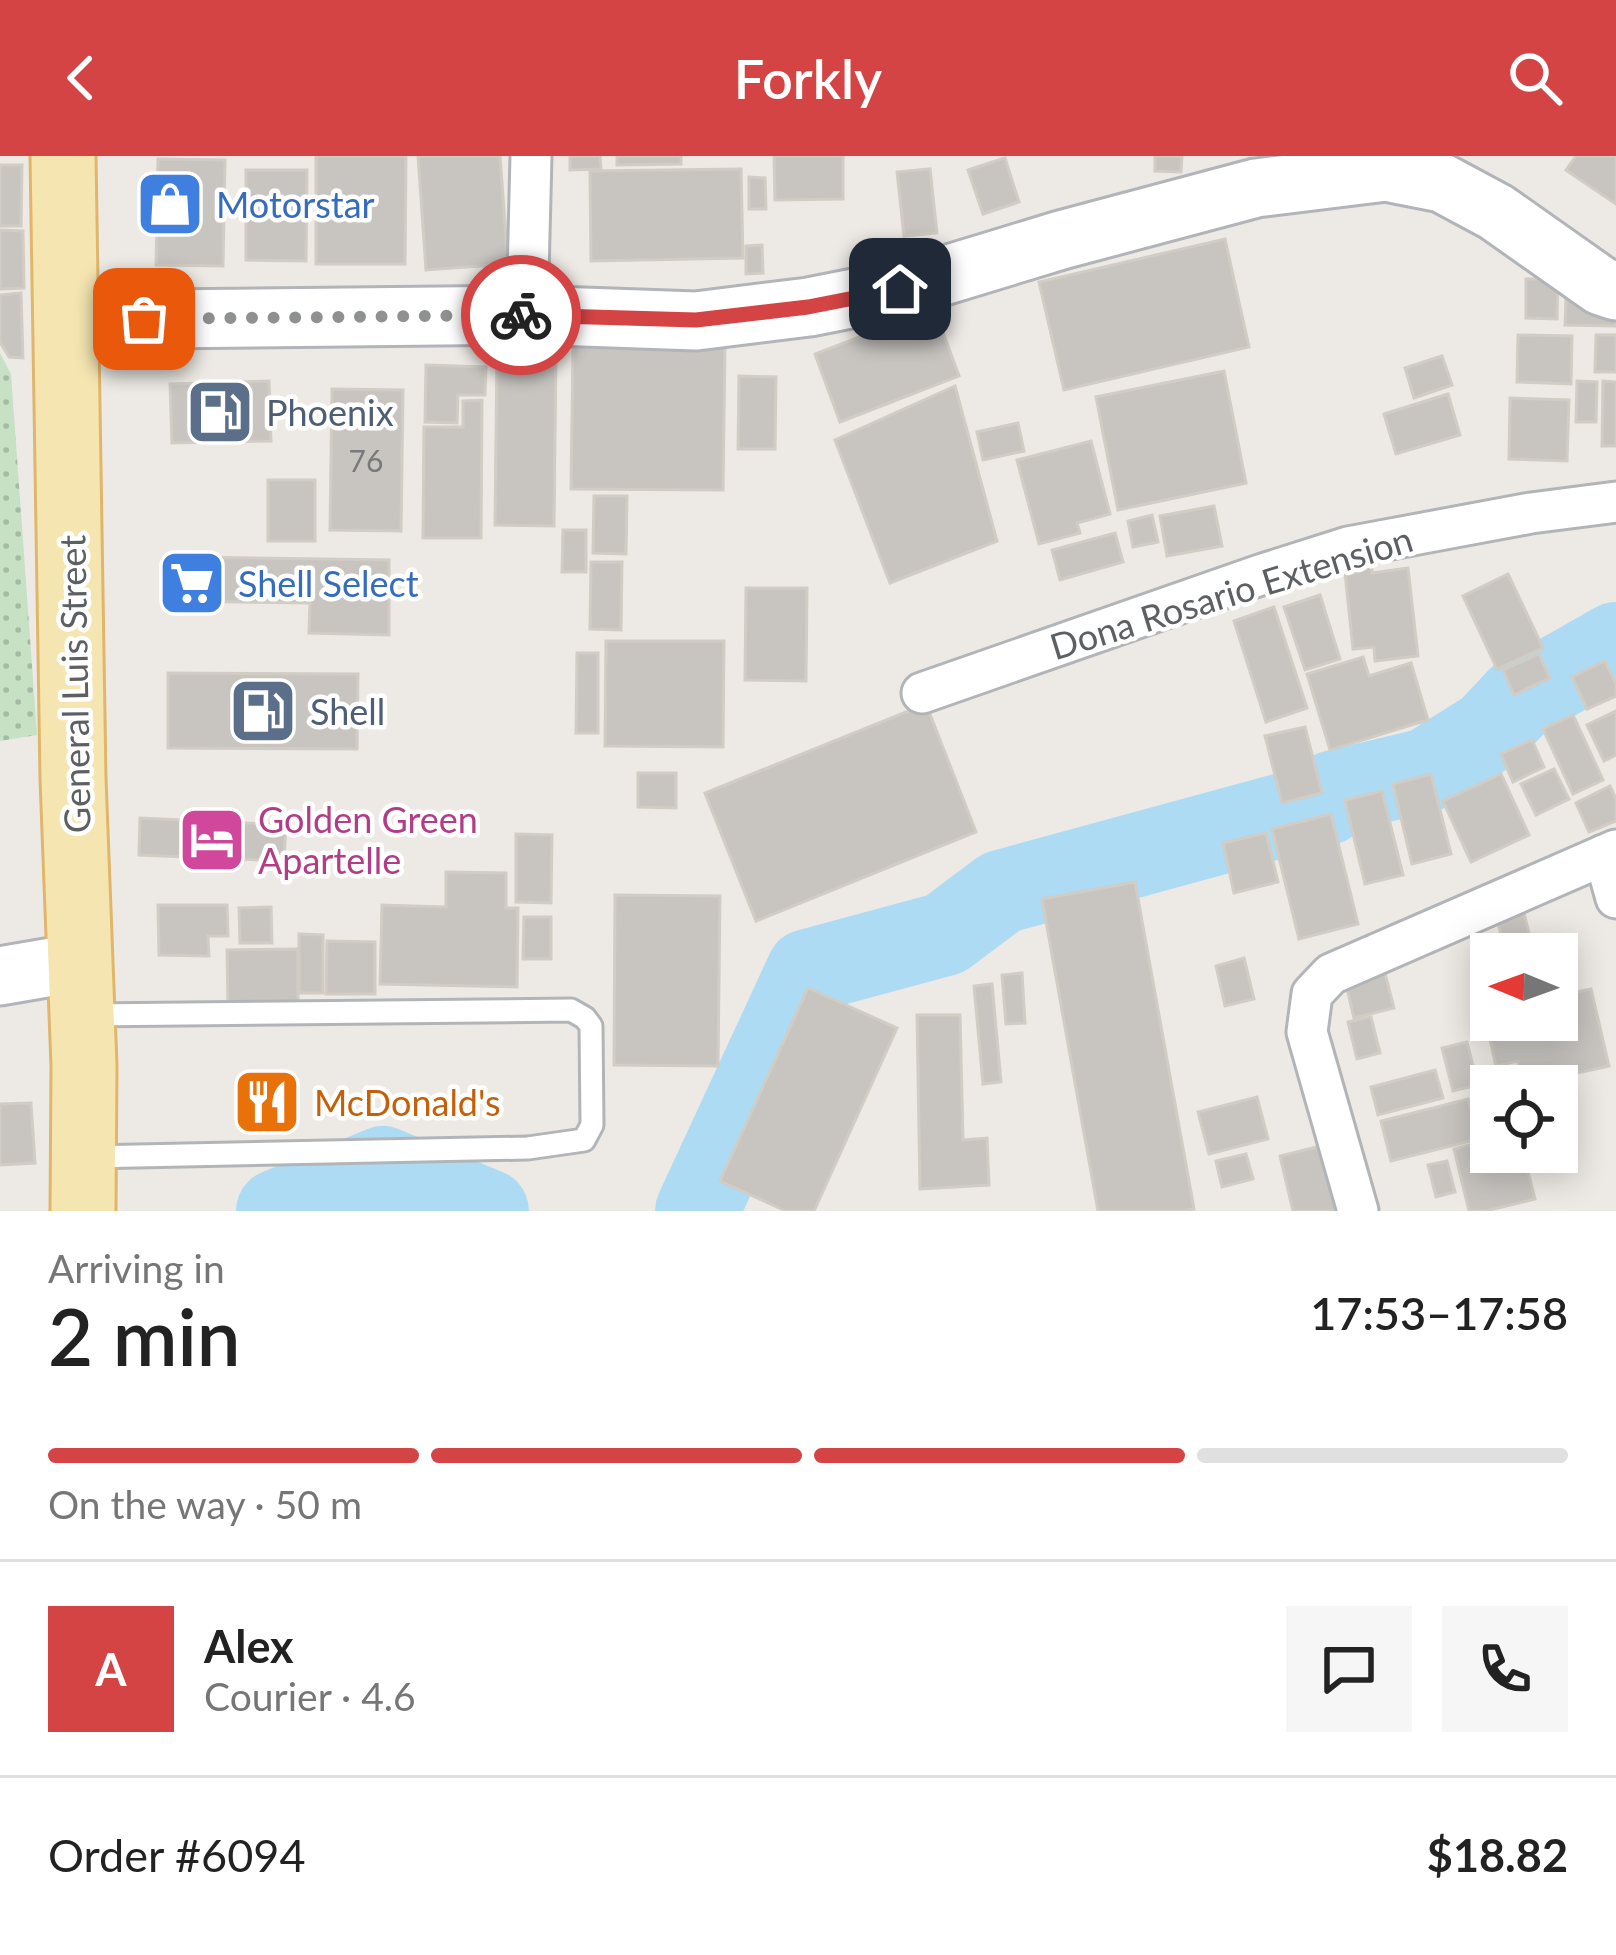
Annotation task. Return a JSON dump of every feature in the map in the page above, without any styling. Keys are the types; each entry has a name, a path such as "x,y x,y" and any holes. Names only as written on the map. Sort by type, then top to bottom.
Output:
{"main road":[{"name":"General Luis Street","path":"63,156 73,779 82,989 82,1184"}],"street":[{"path":"527,315 531,156"},
{"path":"64,320 527,315 696,320 808,307 900,289 1061,240 1254,172 1386,172 1442,183 1611,278"},
{"name":"Dona Rosario Extension","path":"922,692 1348,548 1616,502"},
{"path":"1358,1211 1307,1032 1312,994 1331,974 1610,853 1616,898"},
{"path":"0,976 82,989"}],"lane":[{"path":"82,989 571,1010 591,1026 592,1125 584,1140 528,1148 82,1184"}],"green space":[{"path":"0,353 11,374 37,735 0,741"}],"building":[{"path":"316,156 406,156 405,264 316,264"},
{"path":"418,156 500,156 508,264 426,270"},
{"path":"570,156 600,156 601,169 570,170"},
{"path":"617,156 681,156 681,164 617,165"},
{"path":"774,156 843,156 843,199 775,200"},
{"path":"1155,156 1182,156 1181,172 1155,171"},
{"path":"1576,156 1616,156 1616,204 1566,170"},
{"path":"1005,158 1019,202 983,214 968,170"},
{"path":"158,159 225,160 223,266 156,265"},
{"path":"0,165 22,165 21,226 0,226"},
{"path":"741,169 743,258 591,261 590,171"},
{"path":"930,169 937,233 904,236 897,172"},
{"path":"246,170 307,170 306,261 246,260"},
{"path":"749,177 765,178 766,209 749,209"},
{"path":"0,230 23,231 24,288 0,289"},
{"path":"1225,239 1249,347 1064,390 1039,282"},
{"path":"762,245 763,273 746,274 746,246"},
{"path":"1526,279 1558,279 1557,319 1526,318"},
{"path":"21,293 23,358 9,357 0,342 0,295"},
{"path":"1566,298 1616,299 1616,326 1565,325"},
{"path":"934,308 959,376 840,422 815,354"},
{"path":"1518,335 1572,336 1571,384 1517,382"},
{"path":"1596,335 1616,335 1616,372 1595,372"},
{"path":"573,344 725,345 723,490 571,489"},
{"path":"497,350 556,351 554,526 495,525"},
{"path":"1442,356 1452,385 1414,398 1405,368"},
{"path":"426,365 486,367 485,395 458,395 457,423 425,422"},
{"path":"1224,371 1246,483 1118,510 1096,397"},
{"path":"739,376 776,377 775,449 738,449"},
{"name":"Phoenix","path":"269,381 271,441 172,443 170,384"},
{"path":"1577,381 1597,382 1596,422 1576,422"},
{"path":"1603,381 1616,382 1616,446 1602,446"},
{"path":"955,386 997,541 890,583 835,440"},
{"path":"332,389 403,390 401,531 330,530"},
{"path":"1448,394 1460,435 1396,454 1384,414"},
{"path":"1510,398 1569,400 1567,461 1509,459"},
{"path":"482,400 481,538 423,538 424,427 463,427 463,401"},
{"path":"1018,423 1024,451 983,460 977,432"},
{"path":"1091,441 1110,514 1077,523 1080,533 1039,544 1017,460"},
{"path":"268,480 315,480 315,541 268,541"},
{"path":"594,496 627,496 626,554 593,553"},
{"path":"1214,506 1222,546 1167,556 1160,516"},
{"path":"1152,515 1158,542 1133,547 1128,521"},
{"path":"563,530 586,530 586,572 562,572"},
{"path":"1115,533 1123,562 1060,580 1052,550"},
{"path":"177,557 389,560 389,635 309,633 310,603 177,601"},
{"path":"1371,560 1372,573 1408,568 1418,656 1375,661 1374,647 1353,649 1344,563"},
{"path":"591,562 622,562 621,630 590,629"},
{"path":"1508,574 1543,648 1497,669 1463,596"},
{"path":"746,588 807,588 806,681 745,680"},
{"path":"1320,595 1340,659 1305,670 1284,607"},
{"path":"1274,607 1307,708 1266,722 1234,621"},
{"path":"606,641 724,641 723,747 605,746"},
{"path":"577,653 598,653 598,733 576,733"},
{"path":"1539,654 1550,678 1514,695 1503,670"},
{"path":"1363,657 1369,676 1411,663 1428,720 1330,750 1307,674"},
{"path":"1605,661 1616,696 1587,709 1572,677"},
{"name":"Shell","path":"168,673 358,674 357,749 168,748"},
{"path":"926,704 976,832 756,921 705,793"},
{"path":"1616,711 1616,755 1604,761 1587,725"},
{"path":"1573,715 1603,780 1573,794 1543,729"},
{"path":"1305,727 1322,793 1282,803 1265,736"},
{"path":"1532,740 1544,767 1513,782 1501,754"},
{"path":"1554,769 1569,799 1536,815 1521,784"},
{"path":"638,773 676,773 676,808 638,807"},
{"path":"1431,774 1451,854 1412,864 1393,784"},
{"path":"1501,774 1529,835 1471,862 1443,801"},
{"path":"1610,786 1616,799 1616,821 1589,832 1576,803"},
{"path":"1382,791 1403,875 1365,884 1345,800"},
{"path":"1331,814 1358,924 1299,939 1272,829"},
{"name":"Golden Green Apartelle","path":"140,818 286,825 284,861 139,855"},
{"path":"1266,833 1278,882 1234,893 1223,843"},
{"path":"516,834 552,835 551,903 516,902"},
{"path":"446,872 506,873 506,908 518,908 517,987 380,984 382,905 446,907"},
{"path":"1135,882 1194,1209 1182,1211 1098,1211 1042,899"},
{"path":"615,895 720,896 718,1066 614,1065"},
{"path":"158,905 227,905 228,936 208,936 209,956 159,955"},
{"path":"271,907 272,943 240,943 239,908"},
{"path":"1523,909 1529,933 1500,933 1496,915"},
{"path":"524,917 551,917 551,959 523,959"},
{"path":"299,934 323,935 323,993 299,993"},
{"path":"327,941 375,942 375,994 326,994"},
{"path":"298,949 298,1006 228,1005 227,950"},
{"path":"1244,958 1254,999 1225,1006 1216,966"},
{"path":"1382,962 1394,1008 1354,1018 1343,972"},
{"path":"1022,973 1025,1023 1006,1024 1002,975"},
{"path":"992,984 1001,1082 983,1084 974,986"},
{"path":"808,988 897,1028 814,1211 786,1211 720,1181"},
{"path":"1591,989 1609,1066 1578,1073 1578,1065 1519,1065 1518,1061 1496,1065 1490,1041 1578,1041 1578,992"},
{"path":"917,1015 960,1015 963,1140 987,1138 989,1185 920,1189"},
{"path":"1371,1017 1380,1053 1357,1059 1348,1022"},
{"path":"1467,1042 1473,1065 1470,1087 1453,1091 1442,1048"},
{"path":"1435,1070 1443,1098 1378,1115 1371,1087"},
{"path":"1257,1097 1268,1139 1209,1154 1198,1112"},
{"path":"1468,1099 1470,1141 1391,1161 1381,1121"},
{"path":"31,1103 35,1163 0,1165 0,1104"},
{"path":"1336,1142 1353,1211 1293,1211 1280,1156"},
{"path":"1470,1145 1470,1173 1528,1173 1535,1199 1469,1211 1454,1149"},
{"path":"1246,1154 1253,1179 1222,1187 1216,1161"},
{"path":"1447,1161 1455,1192 1436,1197 1428,1165"}],"waterway":[{"path":"697,1211 808,971 945,934 1001,892 1327,803 1334,792 1427,770 1489,731 1519,699 1616,644"},
{"path":"278,1211 383,1168 487,1211"}],"way so far":[{"path":"144,319 521,315"}],"place":[{"name":"Motorstar","path":"170,204"},
{"name":"Phoenix","path":"220,412"},
{"name":"Shell Select","path":"192,583"},
{"name":"Shell","path":"263,711"},
{"name":"Golden Green Apartelle","path":"212,840"},
{"name":"McDonald's","path":"267,1102"}],"route":[{"path":"521,315 696,320 808,307 900,289"}]}
